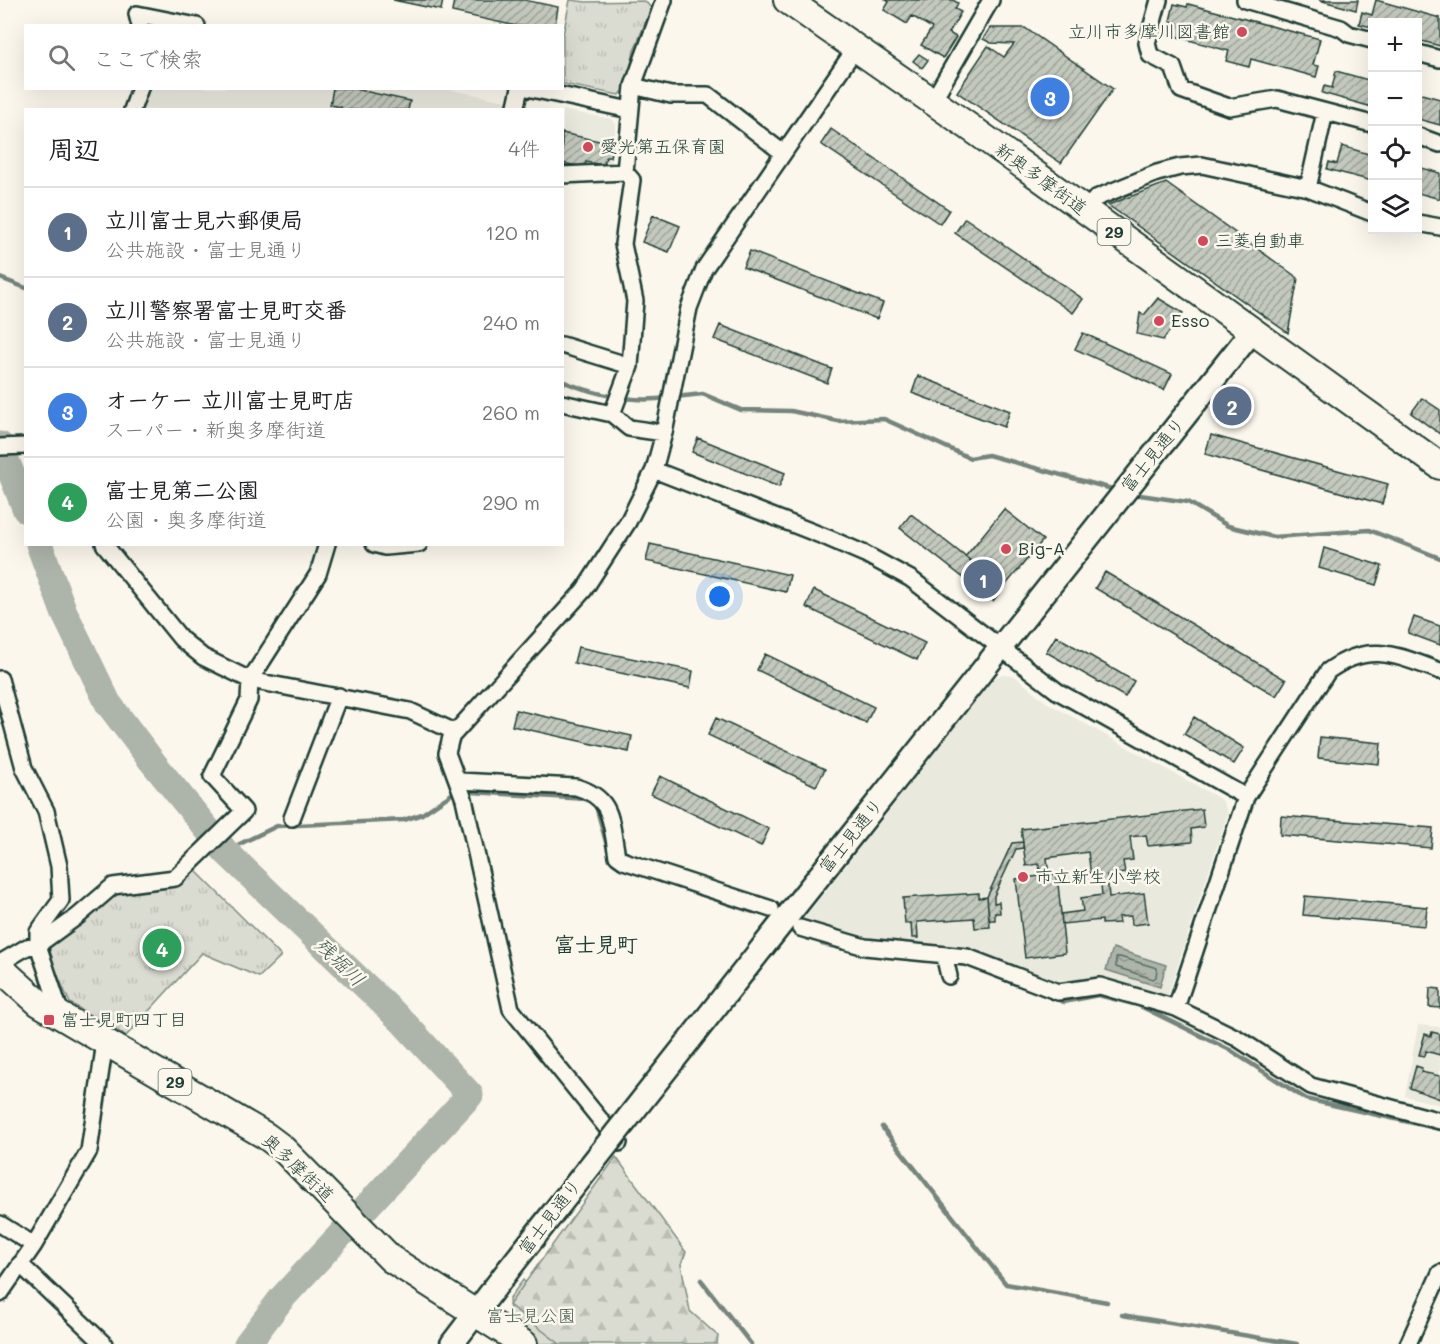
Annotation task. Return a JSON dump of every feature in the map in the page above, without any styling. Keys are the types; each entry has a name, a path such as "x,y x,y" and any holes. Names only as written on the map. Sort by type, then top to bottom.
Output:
{"main road":[{"name":"新奥多摩街道","path":"787,0 1253,330 1440,466"},
{"name":"奥多摩街道","path":"0,968 20,988 62,1017 266,1136 282,1148 391,1259 524,1344"}],"street":[{"path":"664,0 633,86 630,110 625,172 632,180 623,244 635,302 630,366 617,403 629,428 664,433"},
{"path":"932,102 992,0"},
{"path":"1159,0 1146,43 1150,55 1173,67 1181,90 1229,107 1276,99 1368,123"},
{"path":"1245,0 1341,28 1349,34 1368,39"},
{"path":"136,13 188,24"},
{"path":"619,1143 511,1009 461,790 447,753 447,744 455,732 584,590 628,522 654,470 664,433 689,308 704,269 855,48"},
{"path":"1422,54 1440,59"},
{"path":"633,86 671,95 708,95 783,153"},
{"path":"133,108 139,90"},
{"path":"515,108 520,90"},
{"path":"536,90 630,110"},
{"path":"1308,188 1325,112"},
{"path":"1422,137 1440,144"},
{"path":"1085,211 1096,198 1157,172 1180,166 1202,165 1308,188 1368,211"},
{"path":"564,175 625,172"},
{"path":"1422,224 1440,227"},
{"name":"富士見通り","path":"452,1344 762,948 1253,330"},
{"path":"564,346 630,366"},
{"path":"564,403 617,403"},
{"path":"0,447 24,446"},
{"path":"654,470 865,554 911,579 1057,690 1246,797"},
{"path":"106,546 181,639 203,657 250,680 410,711 455,732"},
{"path":"0,963 27,947 38,945 78,916 113,886 175,878 244,811 212,776 249,700 250,680 318,574 326,546"},
{"path":"381,546 396,546"},
{"path":"1176,1008 1246,797 1328,671 1342,661 1359,654 1379,652 1397,655 1440,671"},
{"path":"0,679 24,768 46,811 59,866 61,900 38,932 38,945 62,1017"},
{"path":"292,818 339,696"},
{"path":"461,790 576,787 591,791 602,798 617,856 624,861 771,909"},
{"path":"800,928 865,947 967,957 1035,989 1058,992 1100,986 1176,1008 1236,1038 1311,1086 1440,1121"},
{"path":"944,955 949,976"},
{"path":"0,1294 33,1245 89,1151 105,1042"},
{"path":"0,1224 33,1245"},
{"path":"20,1264 104,1344"},
{"path":"1408,1344 1440,1274"}],"shaded area":[{"path":"145,90 452,90 511,102 510,108 140,108"},
{"name":"愛光第五保育園","path":"564,110 612,119 616,124 611,167 564,169"},
{"name":"市立新生小学校","path":"1001,675 1015,676 1046,702 1222,800 1228,813 1168,995 1164,998 1101,977 1056,981 976,951 883,940 807,925 802,921 994,678"},
{"path":"1418,1025 1440,1027 1440,1105 1405,1096"}],"green space":[{"path":"570,0 645,1 651,8 634,51 626,89 619,95 564,84 564,30"},
{"path":"194,869 281,956 259,977 202,953 126,1036 70,1003 49,956 51,943 122,891"},
{"path":"616,1157 686,1252 681,1264 690,1311 718,1336 717,1344 560,1344 509,1305"},
{"name":"富士見公園","path":"523,1280 592,1344 534,1344 511,1327 509,1299"}],"water":[{"path":"1113,948 1166,965 1160,987 1106,970"}],"building":[{"path":"393,0 443,0 441,10"},
{"path":"454,0 524,0 558,7 555,24 507,24 452,12"},
{"path":"886,0 953,0 958,3 955,9 961,12 949,33 956,37 943,58 921,45 932,28 912,16 907,24 884,10 889,2"},
{"path":"1319,0 1358,0 1356,10"},
{"path":"1376,0 1440,18 1440,46 1422,41 1422,18 1368,18 1368,26 1359,24 1362,12 1372,15"},
{"path":"1174,4 1187,7 1188,4 1320,39 1313,65 1319,66 1316,77 1251,59 1249,67 1226,61 1229,51 1174,36 1178,23 1170,21"},
{"path":"990,28 1025,28 1113,89 1061,163 957,92 988,46 1004,57 1014,44 991,43 983,39"},
{"path":"919,54 928,60 922,68 913,61"},
{"path":"1336,71 1368,80 1368,106 1322,93 1324,86 1332,88"},
{"path":"333,90 359,90 410,101 408,108 341,108 330,105"},
{"path":"1422,94 1440,99 1440,125 1422,120"},
{"path":"831,129 949,210 940,224 821,144"},
{"path":"564,133 609,143 612,147 610,157 606,157 604,165 586,162 584,167 564,163"},
{"path":"1342,146 1368,154 1368,180 1327,169 1329,162 1337,164"},
{"path":"1422,168 1440,173 1440,199 1422,194"},
{"name":"三菱自動車","path":"1166,183 1298,278 1288,333 1108,205"},
{"path":"653,215 680,226 669,252 642,242"},
{"path":"965,218 1083,299 1073,313 955,233"},
{"path":"750,251 883,303 877,319 743,267"},
{"path":"1158,298 1183,313 1163,340 1137,334 1140,313 1144,315"},
{"path":"720,325 832,369 827,383 714,339"},
{"path":"1083,333 1172,374 1164,390 1075,349"},
{"path":"918,376 1010,411 1004,427 912,393"},
{"path":"1422,398 1440,410 1440,434 1411,413"},
{"path":"1211,435 1388,484 1382,504 1205,454"},
{"path":"698,438 785,473 779,487 692,452"},
{"path":"1004,509 1043,540 1004,587 965,557"},
{"path":"911,514 1004,587 993,601 900,528"},
{"path":"650,544 790,575 786,592 646,561"},
{"path":"1324,548 1382,566 1376,585 1319,568"},
{"path":"1105,572 1286,680 1276,696 1095,588"},
{"path":"814,590 925,643 917,660 806,607"},
{"path":"1414,617 1440,626 1440,645 1408,633"},
{"path":"1056,636 1134,681 1125,697 1046,652"},
{"path":"578,647 693,671 690,688 574,663"},
{"path":"765,654 874,707 866,723 757,670"},
{"path":"516,710 632,736 629,752 512,726"},
{"path":"1194,717 1244,748 1234,764 1184,734"},
{"path":"716,718 825,769 816,786 708,735"},
{"path":"1320,737 1381,743 1379,764 1318,758"},
{"path":"660,776 769,829 761,846 651,794"},
{"path":"1202,809 1204,827 1191,829 1192,842 1148,846 1146,835 1130,837 1133,860 1123,861 1125,873 1107,875 1109,897 1144,893 1148,923 1132,925 1131,916 1118,917 1119,923 1102,924 1102,920 1062,924 1061,914 1083,911 1081,898 1102,895 1100,875 1091,876 1088,852 1047,858 1049,875 1041,876 1039,864 1026,866 1021,829"},
{"path":"1281,816 1433,828 1431,848 1280,835"},
{"path":"1023,842 1023,848 1016,849 994,896 994,903 999,902 1000,913 995,913 995,920 989,920 987,897 1012,843"},
{"path":"1057,874 1065,953 1025,958 1016,879"},
{"path":"979,893 979,898 987,897 990,927 975,928 974,918 917,922 918,938 912,938 911,923 905,924 903,898"},
{"path":"1305,896 1427,907 1425,926 1303,915"},
{"path":"1430,988 1440,989 1440,1008 1429,1007"},
{"path":"1432,1032 1440,1034 1440,1055 1426,1051 1425,1056 1419,1055 1425,1034 1431,1036"},
{"path":"1416,1066 1422,1068 1421,1072 1440,1076 1440,1099 1410,1088"}],"waterway":[{"path":"0,278 24,287"},
{"path":"564,382 613,397 667,398"},
{"path":"675,397 703,394 741,410 791,411 838,421 884,419 970,458 988,455 1116,490"},
{"name":"残堀川","path":"0,445 24,505"},
{"path":"1133,494 1188,502 1228,526 1274,537 1369,530 1440,558"},
{"name":"残堀川","path":"40,546 64,612 108,703 151,760 225,851 403,1022 470,1095 282,1298 247,1344"},
{"path":"225,851 277,826 404,820 422,814 456,791 587,799 596,806 611,860 615,864"},
{"path":"685,889 753,912"},
{"path":"822,944 845,949"},
{"path":"949,963 970,965"},
{"path":"1053,998 1064,1002 1098,995 1138,1005 1230,1050 1306,1099 1440,1129"},
{"path":"882,1127 1006,1284 1107,1302"},
{"path":"701,1280 751,1344"},
{"path":"1122,1315 1297,1344"}],"place":[{"name":"立川市多摩川図書館","path":"1242,32"},
{"name":"オーケー 立川富士見町店","path":"1050,97"},
{"name":"愛光第五保育園","path":"588,147"},
{"name":"三菱自動車","path":"1203,241"},
{"name":"Esso","path":"1159,321"},
{"name":"立川警察署富士見町交番","path":"1232,406"},
{"name":"Big-A","path":"1006,549"},
{"name":"立川富士見六郵便局","path":"983,579"},
{"name":"市立新生小学校","path":"1023,877"},
{"name":"富士見第二公園","path":"162,948"},
{"name":"富士見町四丁目","path":"49,1020"}],"district":[{"name":"富士見町","path":"596,945"}]}
